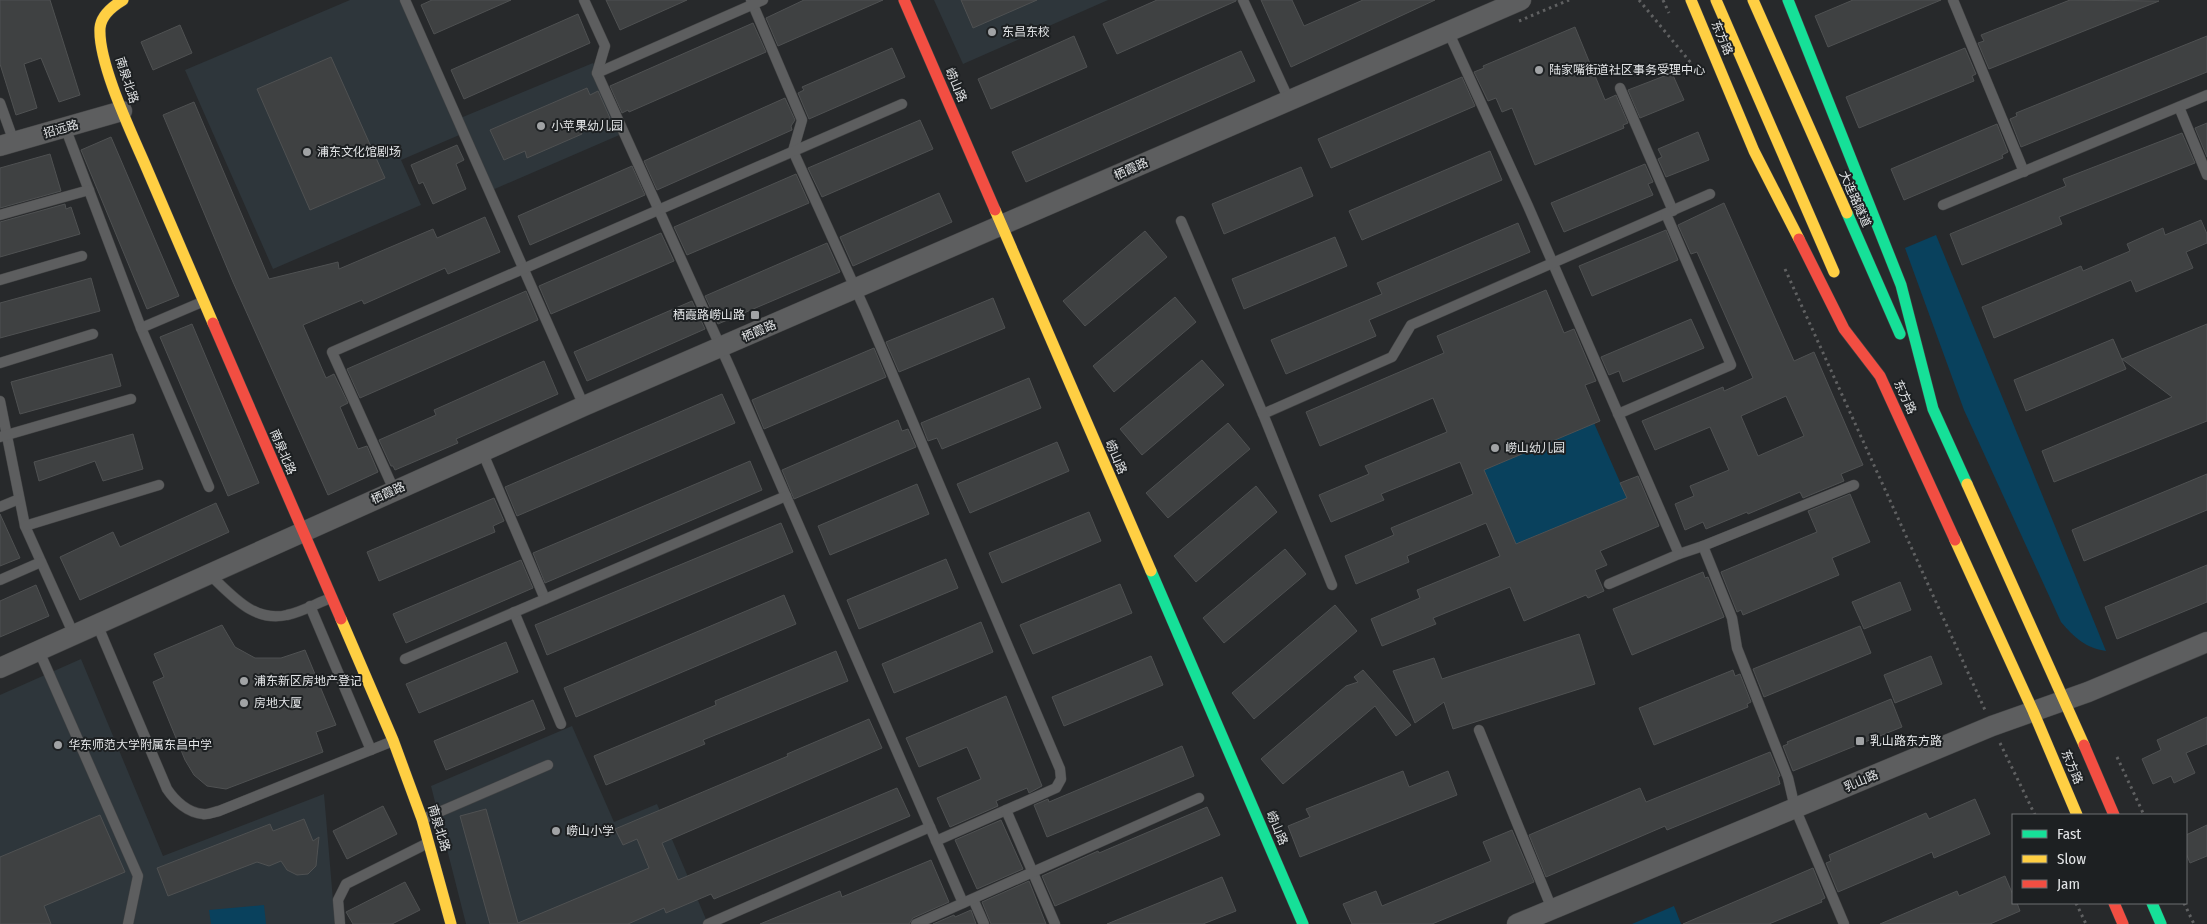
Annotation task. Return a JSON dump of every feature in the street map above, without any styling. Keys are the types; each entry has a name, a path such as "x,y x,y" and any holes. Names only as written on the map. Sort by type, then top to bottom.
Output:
{"main road":[{"name":"南泉北路","path":"123,0 104,16 100,28 104,57 122,111 393,740 430,842 451,924"},
{"name":"崂山路","path":"904,0 1303,924"},
{"name":"东方路","path":"1691,0 1754,151 1844,329 1880,376 2033,711 2077,814"},
{"path":"1716,0 1841,287"},
{"name":"大连路隧道","path":"1753,0 1932,408"},
{"name":"东方路","path":"1788,0 1901,285 1932,408 2065,700 2114,814"},
{"path":"1860,331 1880,376"},
{"path":"2114,904 2124,924"},
{"path":"2152,904 2161,924"}],"street":[{"name":"栖霞路","path":"0,668 584,406 856,290 1522,0"},
{"name":"招远路","path":"7,144 122,111"},
{"name":"乳山路","path":"1517,924 1992,726 2065,700 2207,642"}],"lane":[{"path":"406,0 584,406"},
{"path":"584,0 605,46 597,73 721,348 936,841 968,901 984,924"},
{"path":"597,73 752,2 763,0"},
{"path":"1243,0 1289,100"},
{"path":"1953,0 2024,172"},
{"path":"752,2 802,120 793,151 856,290 1060,769 1061,779 1056,788 936,841"},
{"path":"1448,31 1553,264 1679,554"},
{"path":"1618,414 1731,366 1620,88"},
{"path":"1943,205 2207,95"},
{"path":"0,103 7,144"},
{"path":"394,490 332,352 902,104"},
{"path":"2179,107 2207,175"},
{"path":"65,128 141,328 209,487"},
{"path":"0,215 89,190"},
{"path":"1263,414 1392,357 1411,325 1710,194"},
{"path":"1182,221 1332,585"},
{"path":"0,280 82,256"},
{"path":"141,328 204,301"},
{"path":"0,363 93,334"},
{"path":"4,436 131,400"},
{"path":"0,401 4,436 25,526 74,635"},
{"path":"482,451 545,599"},
{"path":"25,526 159,485"},
{"path":"1609,584 1679,554 1854,485"},
{"path":"405,659 786,496"},
{"path":"0,507 19,499"},
{"path":"1703,546 1732,618 1737,648 1788,778 1795,808 1844,924"},
{"path":"0,580 41,562"},
{"path":"208,574 243,605 262,616 287,616 331,598"},
{"path":"310,606 371,750"},
{"path":"514,612 561,724"},
{"path":"97,624 167,789 174,800 188,809 203,814 219,812 393,740"},
{"path":"39,650 138,876 128,924"},
{"path":"1479,730 1552,909"},
{"path":"422,819 548,765"},
{"path":"916,924 1199,798"},
{"path":"1006,810 1055,924"},
{"path":"708,924 930,827"},
{"path":"340,924 338,900 346,884 430,842"}],"path":[{"path":"1519,21 1569,0"},
{"path":"1639,0 1692,65 1685,49"},
{"path":"1663,0 1670,16"},
{"path":"1783,264 1992,726 2035,814"},
{"path":"2116,754 2144,814"},
{"path":"2076,904 2086,924"},
{"path":"2184,904 2194,924"}],"shaded area":[{"path":"350,0 400,0 458,119 593,63 624,133 490,191 464,133 401,160 421,205 273,269 185,70"},
{"name":"东昌东校","path":"934,0 1108,0 963,64"},
{"path":"1936,235 2106,651 2099,650 2080,641 2061,622 1964,410 1905,248"},
{"path":"1594,423 1627,498 1508,548 1505,524 1500,507 1476,473"},
{"name":"华东师范大学附属东昌中学","path":"81,659 163,856 324,794 335,924 0,924 0,695"},
{"name":"崂山小学","path":"572,726 614,822 657,804 708,924 466,924 431,786"},
{"path":"264,905 266,924 211,924 209,910"},
{"path":"1674,906 1681,924 1632,924"}],"building":[{"path":"0,0 50,0 80,95 59,102 41,58 24,64 37,108 16,115 0,64"},
{"path":"432,0 511,0 434,34 421,5"},
{"path":"606,0 687,0 620,30"},
{"path":"804,0 883,0 778,46 766,18"},
{"path":"961,0 1037,0 973,28"},
{"path":"1157,0 1236,1 1117,54 1103,24"},
{"path":"1261,0 1292,0 1304,26 1363,0 1435,0 1291,67"},
{"path":"1853,0 1941,0 1828,47 1815,16"},
{"path":"2070,0 2159,1 1989,69 1978,43 1984,41 1981,35"},
{"path":"578,14 590,43 464,99 451,70"},
{"path":"753,23 766,52 629,112 628,110 622,113 610,86"},
{"path":"180,25 192,53 153,70 141,42"},
{"path":"1575,27 1605,100 1616,95 1628,123 1623,125 1624,128 1535,165 1512,108 1502,112 1496,98 1488,101 1474,72 1484,68 1483,66"},
{"path":"1074,36 1087,67 991,109 978,79"},
{"path":"2207,36 2207,72 2021,147 2010,119 2017,116 2016,113"},
{"path":"892,48 905,77 809,119 798,93 804,90 802,87"},
{"path":"1965,48 1976,74 1972,76 1974,81 1859,128 1846,97"},
{"path":"1241,51 1255,81 1026,182 1012,152"},
{"path":"331,57 385,178 310,210 257,89"},
{"path":"1672,73 1684,100 1640,118 1628,90"},
{"path":"1462,77 1475,106 1331,168 1318,139"},
{"path":"587,88 590,95 598,91 610,118 580,130 582,134 527,158 525,151 504,160 490,130"},
{"path":"785,98 795,120 791,126 792,130 657,190 644,161"},
{"path":"194,102 269,279 338,262 339,269 433,229 437,238 485,217 500,252 448,274 445,268 364,304 362,300 303,325 326,378 334,374 348,403 340,407 358,449 367,446 378,472 328,495 233,282 163,115"},
{"path":"920,120 933,149 822,197 808,168"},
{"path":"2207,123 2207,157 2195,128"},
{"path":"1997,124 2008,152 2002,155 2003,158 1904,200 1891,169"},
{"path":"1698,132 1709,160 1666,177 1658,159 1662,157 1658,149"},
{"path":"2182,133 2195,163 2059,217 2062,224 1962,265 1950,234 2066,186 2063,179"},
{"path":"111,137 179,296 147,309 81,150"},
{"path":"457,145 464,160 456,164 466,189 433,204 423,182 419,184 411,165"},
{"path":"1490,151 1502,180 1362,240 1349,211"},
{"path":"50,154 61,191 0,208 0,168"},
{"path":"1645,164 1653,182 1648,184 1653,195 1564,232 1551,203"},
{"path":"632,166 645,195 530,245 518,216"},
{"path":"1301,167 1313,196 1224,234 1212,204"},
{"path":"796,174 809,203 687,255 674,227"},
{"path":"939,193 952,222 853,266 840,237"},
{"path":"1724,203 1794,361 1814,352 1863,465 1841,474 1844,481 1803,498 1800,492 1706,529 1703,522 1685,530 1675,504 1694,496 1690,486 1729,470 1710,427 1655,450 1642,421 1723,387 1724,391 1753,378 1697,252 1691,254 1678,225","holes":["1786,396 1804,436 1758,456 1741,416"]},
{"path":"65,204 66,209 71,207 80,234 0,257 0,222"},
{"path":"2201,220 2207,234 2207,243 2186,252 2193,268 2136,292 2131,280 1994,338 1982,307 2081,266 2083,271 2130,251 2127,244 2163,228 2165,235"},
{"path":"1518,223 1530,252 1369,320 1376,336 1286,374 1271,340 1382,294 1377,283"},
{"path":"1666,230 1678,260 1592,296 1579,266"},
{"path":"1145,231 1167,257 1085,326 1063,301"},
{"path":"661,233 674,261 551,314 539,286"},
{"path":"1335,237 1347,266 1244,309 1232,279"},
{"path":"827,243 840,272 718,324 705,296"},
{"path":"91,278 100,311 0,338 0,303"},
{"path":"1546,290 1564,333 1574,329 1596,381 1585,385 1600,421 1484,470 1516,544 1627,498 1620,483 1638,476 1659,526 1600,551 1607,565 1595,570 1604,591 1588,598 1586,595 1524,621 1510,587 1433,618 1436,624 1382,646 1371,619 1420,598 1417,590 1500,556 1486,523 1407,556 1409,562 1356,584 1345,556 1394,535 1391,528 1473,494 1460,462 1381,494 1384,500 1331,522 1319,495 1369,474 1365,466 1447,432 1433,398 1320,446 1306,412 1444,353 1437,336"},
{"path":"526,291 538,320 360,398 347,369"},
{"path":"1175,297 1196,322 1114,392 1093,366"},
{"path":"993,298 1005,328 899,372 886,342"},
{"path":"692,301 705,329 587,381 574,352"},
{"path":"1691,319 1704,348 1623,382 1619,371 1609,375 1601,357"},
{"path":"192,324 259,483 228,496 160,337"},
{"path":"2207,324 2207,421 2054,482 2042,451 2172,397 2122,359"},
{"path":"2113,339 2126,369 2026,411 2014,380"},
{"path":"874,348 886,377 764,429 752,400"},
{"path":"112,354 121,386 20,414 11,382"},
{"path":"1202,360 1224,385 1142,455 1120,429"},
{"path":"544,361 558,394 456,439 458,443 395,470 391,466 379,440 436,415 434,410"},
{"path":"1029,378 1041,408 942,449 937,438 928,441 921,423"},
{"path":"722,394 735,423 517,516 505,487"},
{"path":"898,420 902,431 908,429 916,447 794,499 782,470"},
{"path":"1228,423 1250,449 1168,518 1146,493"},
{"path":"133,434 143,469 103,481 95,461 39,481 34,462"},
{"path":"1057,442 1069,471 970,513 957,484"},
{"path":"750,461 762,490 545,583 533,553"},
{"path":"2207,474 2207,510 2084,561 2072,530"},
{"path":"917,484 929,514 830,555 818,526"},
{"path":"1256,486 1277,512 1196,582 1174,556"},
{"path":"1850,494 1870,542 1832,558 1839,575 1743,615 1741,610 1737,612 1721,572 1817,532 1808,511"},
{"path":"494,498 504,521 493,526 495,532 379,581 367,552"},
{"path":"216,503 229,532 80,600 60,557 113,532 120,547"},
{"path":"1089,512 1101,541 1002,583 989,553"},
{"path":"0,514 20,558 0,566"},
{"path":"781,523 793,552 547,655 535,625"},
{"path":"1285,549 1306,574 1224,643 1203,618"},
{"path":"946,559 958,588 859,629 847,600"},
{"path":"521,560 533,588 406,643 393,614"},
{"path":"2207,565 2207,602 2117,639 2105,607"},
{"path":"1703,572 1705,578 1708,577 1724,617 1632,655 1613,609"},
{"path":"1900,582 1911,610 1864,629 1852,602"},
{"path":"1120,584 1132,613 1033,654 1020,625"},
{"path":"36,585 49,616 0,637 0,601"},
{"path":"784,595 796,624 576,717 564,688"},
{"path":"1335,605 1357,631 1254,719 1232,693"},
{"path":"981,622 993,652 894,693 882,664"},
{"name":"房地大厦","path":"222,625 235,647 255,658 281,658 305,650 336,725 316,732 323,752 226,789 207,786 194,775 185,760 153,682 164,677 154,654"},
{"path":"1860,626 1871,653 1764,697 1753,669"},
{"path":"1579,634 1595,684 1453,729 1444,702 1415,723 1393,671 1434,658 1442,679"},
{"path":"506,642 518,672 419,713 406,684"},
{"path":"836,651 848,681 703,740 705,744 606,785 594,756 716,705 715,701"},
{"path":"1151,656 1163,685 1064,726 1052,697"},
{"path":"1931,656 1942,684 1895,703 1884,675"},
{"path":"1363,670 1411,725 1396,736 1375,706 1283,784 1261,759 1346,686 1358,682 1354,677"},
{"path":"1733,670 1735,676 1740,674 1751,702 1747,704 1748,707 1654,745 1639,708"},
{"path":"1006,696 1042,786 1029,793 1027,788 996,801 998,806 950,827 937,798 981,779 967,747 919,767 906,738"},
{"path":"1891,699 1902,727 1793,771 1783,746 1788,744 1787,742"},
{"path":"533,700 545,729 446,770 434,741"},
{"path":"2207,717 2207,744 2186,753 2195,773 2174,783 2171,776 2153,784 2142,759 2161,750 2157,740"},
{"path":"869,719 882,748 662,843 678,880 897,788 910,816 714,899 711,894 666,913 664,908 628,924 490,924 460,816 486,809 518,923 649,868 637,839 623,845 615,829 788,756 787,754"},
{"path":"1182,746 1194,776 1047,837 1034,805 1048,799 1049,802"},
{"path":"1770,752 1780,776 1778,777 1780,784 1667,830 1665,826 1546,877 1529,835 1640,788 1646,802"},
{"path":"1403,771 1409,787 1448,771 1457,795 1300,857 1288,826 1310,817 1306,809"},
{"path":"1975,799 1990,834 1934,858 1932,852 1838,892 1826,863 1831,861 1829,855 1926,813 1929,819"},
{"path":"383,806 397,834 347,859 333,831"},
{"path":"1207,807 1220,835 1055,906 1042,876"},
{"path":"100,815 125,872 44,906 51,924 0,924 0,857"},
{"path":"304,819 313,841 319,837 316,866 308,874 297,875 287,870 281,861 269,866 257,862 168,896 157,868 270,824 273,831"},
{"path":"1001,820 1023,869 977,889 955,840"},
{"path":"2207,825 2207,856 2190,863 2187,856 2187,835"},
{"path":"1512,830 1534,882 1432,924 1352,924 1343,904 1376,891 1382,906 1491,861 1483,842"},
{"path":"931,860 949,902 913,918 909,924 760,924 840,891 842,897"},
{"path":"1813,868 1825,898 1821,900 1822,902 1769,924 1683,924"},
{"path":"2005,876 2012,893 2012,904 2017,904 2020,911 1990,924 1880,924 1957,891 1959,896"},
{"path":"1222,877 1236,911 1203,924 1107,924"},
{"path":"1029,881 1046,924 991,924 982,902"},
{"path":"405,882 420,910 392,924 353,924 346,912"},
{"path":"971,910 976,924 933,924 954,915 955,917"}],"traffic: fast":[{"path":"1788,0 1901,285 1933,409 1967,484"},
{"path":"1847,213 1900,334"},
{"path":"1151,571 1303,924"},
{"path":"2152,904 2161,924"}],"traffic: slow":[{"path":"123,0 108,11 100,28 104,59 109,77 123,115 213,323"},
{"path":"1691,0 1754,151 1799,239"},
{"path":"1716,0 1834,272"},
{"path":"1753,0 1847,213"},
{"path":"995,210 1151,571"},
{"path":"1967,484 2084,745"},
{"path":"1955,540 2033,711 2077,814"},
{"path":"341,619 393,740 422,819 451,924"}],"traffic: jam":[{"path":"904,0 995,210"},
{"path":"1799,239 1844,329 1880,376 1955,540"},
{"path":"213,323 341,619"},
{"path":"2084,745 2114,814"},
{"path":"2114,904 2123,924"}],"place":[{"name":"东昌东校","path":"992,32"},
{"name":"陆家嘴街道社区事务受理中心","path":"1539,70"},
{"name":"小苹果幼儿园","path":"541,126"},
{"name":"浦东文化馆剧场","path":"307,152"},
{"name":"栖霞路崂山路","path":"755,315"},
{"name":"崂山幼儿园","path":"1495,448"},
{"name":"浦东新区房地产登记","path":"244,681"},
{"name":"房地大厦","path":"244,703"},
{"name":"乳山路东方路","path":"1860,741"},
{"name":"华东师范大学附属东昌中学","path":"58,745"},
{"name":"崂山小学","path":"556,831"}]}
